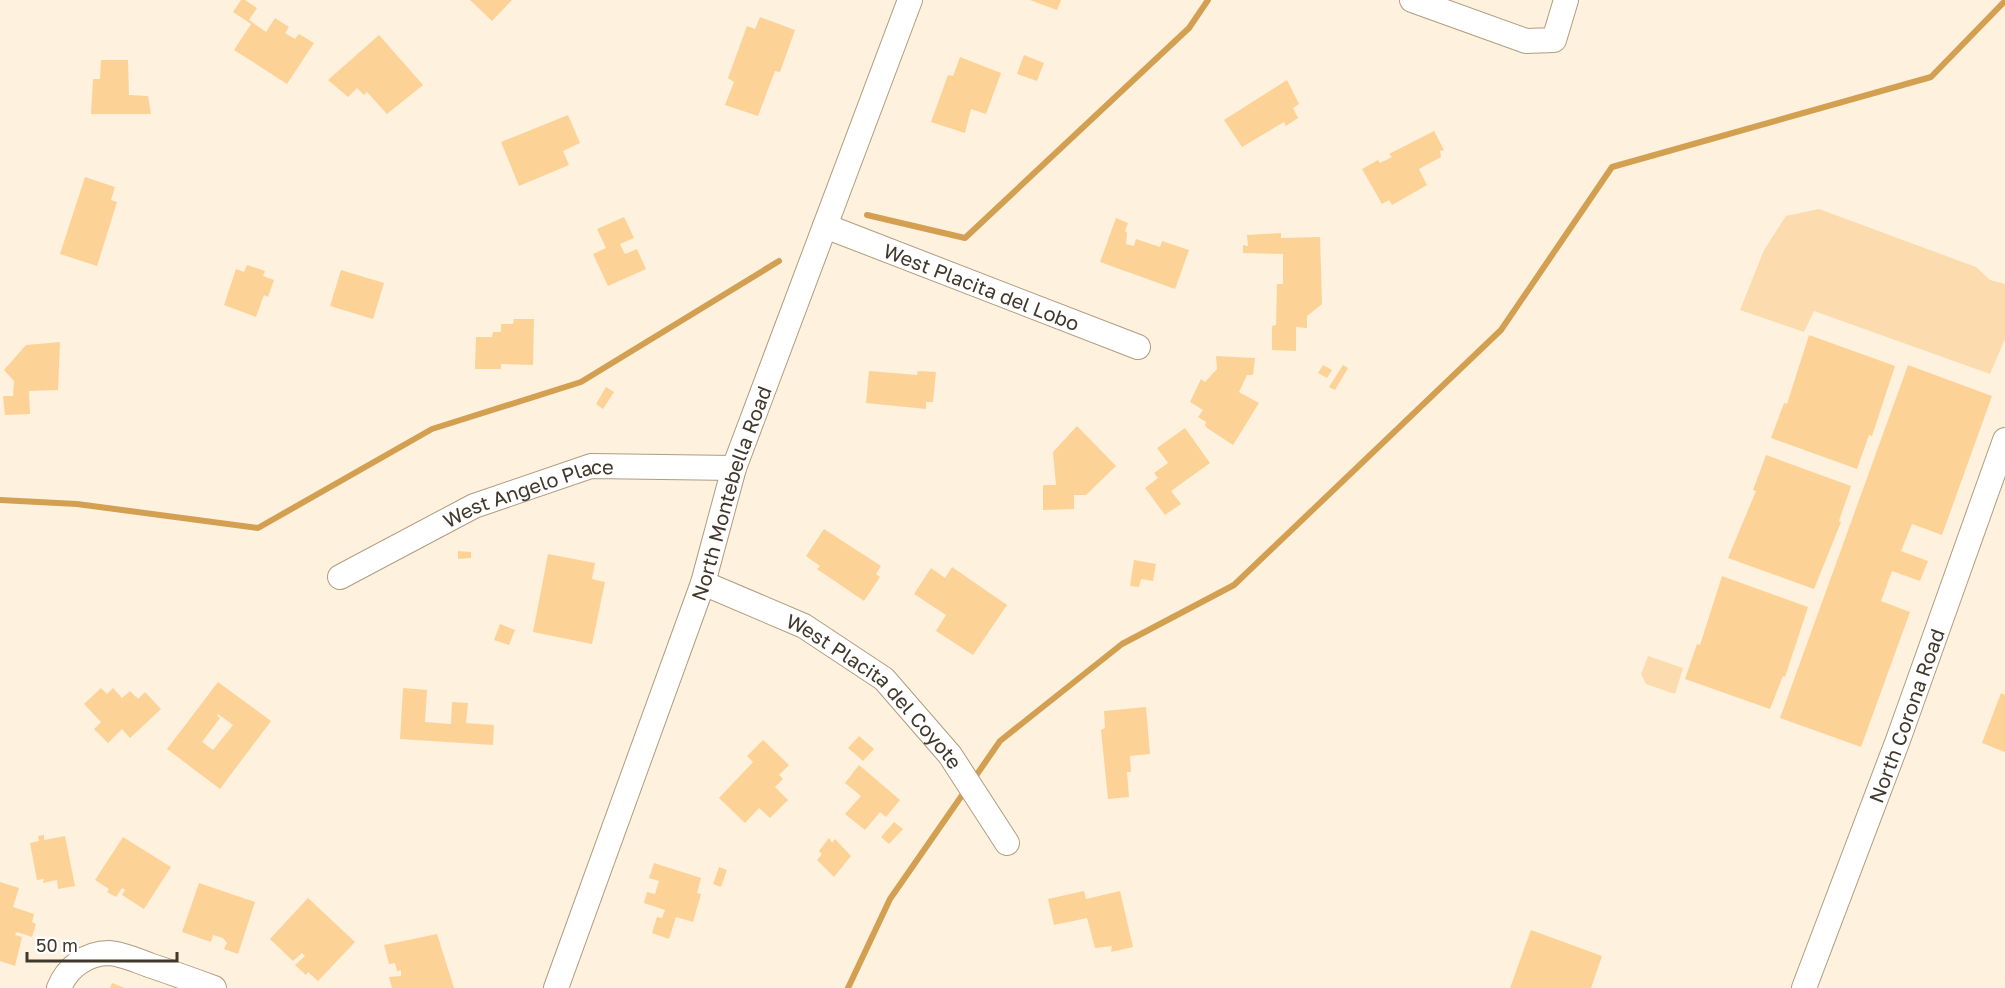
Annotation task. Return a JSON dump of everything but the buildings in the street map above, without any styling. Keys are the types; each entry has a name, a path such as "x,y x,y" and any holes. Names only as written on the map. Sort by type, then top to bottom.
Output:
{"street":[{"name":"North Montebella Road","path":"555,988 703,583 734,468 910,0"},
{"path":"1412,0 1526,41 1554,40 1566,0"},
{"name":"West Placita del Lobo","path":"825,226 1138,347"},
{"name":"North Corona Road","path":"1804,988 1898,740 2005,440"},
{"name":"West Angelo Place","path":"340,577 474,506 591,466 734,468"},
{"name":"West Placita del Coyote","path":"703,583 804,626 884,679 950,755 1007,843"},
{"path":"59,988 80,952 110,953 131,958 214,988"}],"shaded area":[{"path":"1819,209 1976,267 1990,280 2005,284 2005,339 1990,374 1814,311 1804,332 1740,310 1764,250 1786,216"},
{"path":"1648,656 1683,668 1675,694 1646,684 1641,674"}],"waterway":[{"path":"867,215 965,238 1189,28 1208,0"},
{"path":"973,780 1000,741 1122,644 1234,585 1501,330 1612,167 1931,77 2005,1"},
{"path":"0,500 77,504 258,528 432,429 581,382 779,261"},
{"path":"848,988 890,899 965,791"}]}
